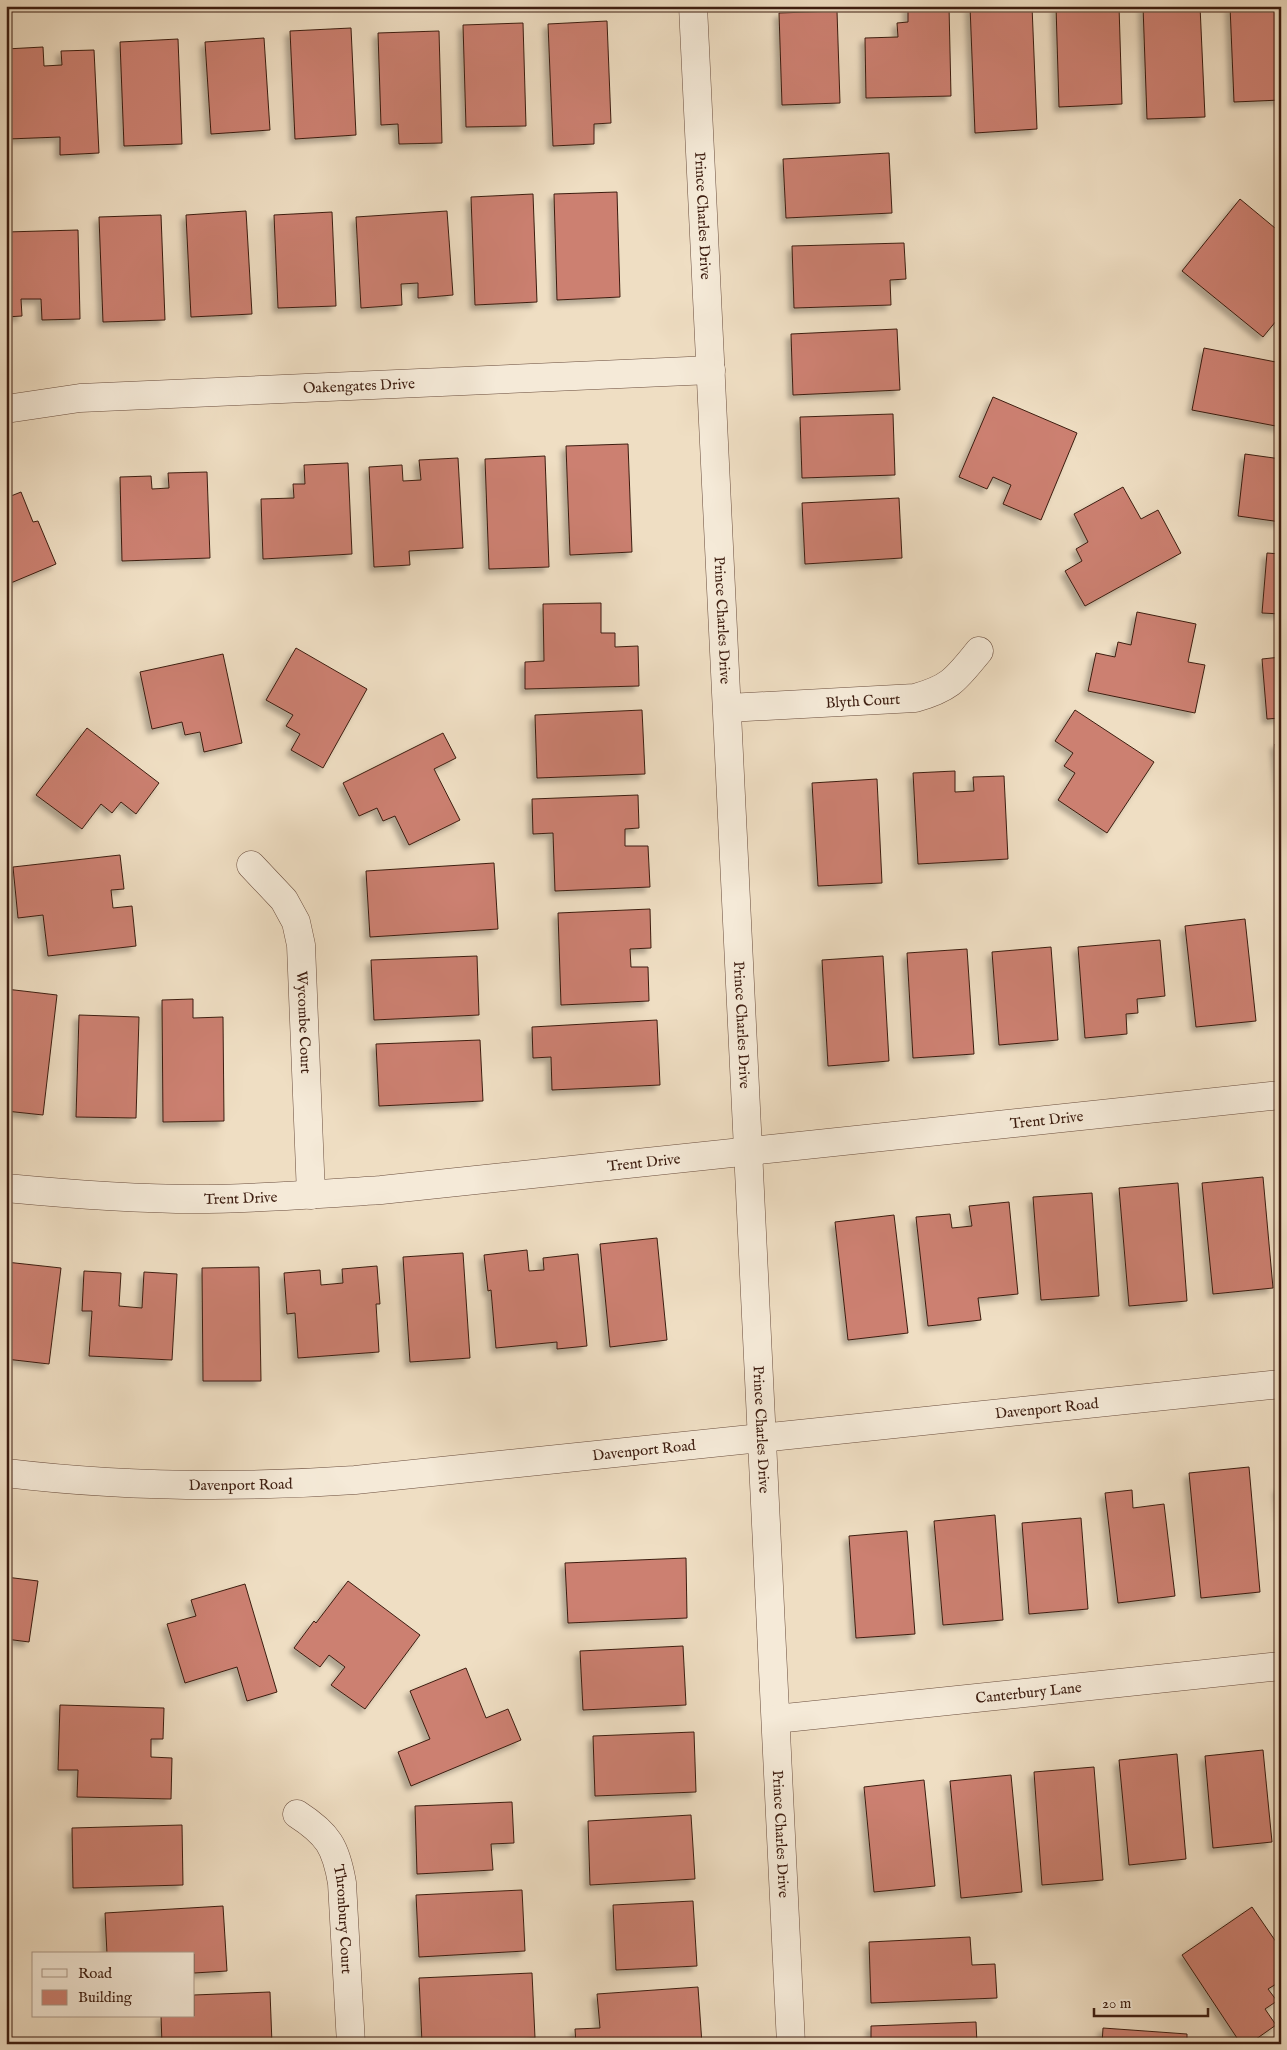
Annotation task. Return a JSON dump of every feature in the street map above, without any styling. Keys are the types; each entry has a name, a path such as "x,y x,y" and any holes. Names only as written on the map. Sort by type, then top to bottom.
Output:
{"street":[{"name":"Prince Charles Drive","path":"693,6 791,2044"},
{"name":"Oakengates Drive","path":"6,409 80,398 712,370"},
{"name":"Blyth Court","path":"728,708 915,698 936,692 956,680 979,651"},
{"name":"Wycombe Court","path":"251,865 284,900 296,922 301,945 311,1195"},
{"name":"Trent Drive","path":"6,1188 67,1195 196,1199 311,1195 457,1183 1281,1095"},
{"name":"Davenport Road","path":"6,1474 128,1483 298,1484 355,1480 1281,1384"},
{"name":"Canterbury Lane","path":"776,1719 1281,1666"},
{"name":"Thronbury Court","path":"297,1814 314,1825 325,1836 338,1859 342,1883 351,2044"}],"building":[{"path":"908,6 949,6 951,96 866,98 865,38 898,37 897,23 908,22"},
{"path":"970,6 1032,6 1037,129 975,133"},
{"path":"1056,6 1119,6 1122,104 1059,107"},
{"path":"1143,6 1200,6 1205,117 1147,119"},
{"path":"1230,6 1281,6 1281,100 1234,102"},
{"path":"837,11 840,103 782,105 779,13"},
{"path":"607,21 611,123 594,124 594,144 553,146 548,24"},
{"path":"523,23 526,126 466,127 463,25"},
{"path":"351,28 356,135 295,139 290,31"},
{"path":"439,31 442,143 399,144 398,124 381,125 378,33"},
{"path":"264,38 270,130 211,134 205,42"},
{"path":"178,39 182,144 124,146 120,42"},
{"path":"43,47 44,66 62,65 61,51 94,50 99,153 60,155 60,137 8,139 6,49"},
{"path":"889,153 892,213 786,218 783,159"},
{"path":"617,192 620,297 557,300 554,194"},
{"path":"533,194 537,302 475,305 471,197"},
{"path":"1240,199 1281,233 1281,295 1275,302 1281,306 1281,315 1263,337 1182,271"},
{"path":"246,211 252,314 191,317 186,215"},
{"path":"447,211 453,295 418,298 418,283 401,284 402,305 361,308 356,217"},
{"path":"332,212 336,306 278,308 274,215"},
{"path":"161,215 165,320 103,322 99,217"},
{"path":"78,230 80,319 42,320 41,299 21,299 22,316 6,317 6,232"},
{"path":"904,243 906,279 890,280 891,305 794,308 792,246"},
{"path":"897,329 900,390 793,395 791,334"},
{"path":"1204,348 1281,363 1281,427 1192,410"},
{"path":"993,397 1077,433 1041,520 1003,504 1011,485 993,477 987,489 959,477"},
{"path":"893,414 895,475 802,478 800,417"},
{"path":"628,444 632,552 570,555 566,446"},
{"path":"1245,454 1281,459 1281,522 1238,516"},
{"path":"545,456 549,567 489,569 485,459"},
{"path":"458,458 463,548 409,551 410,565 374,567 369,467 402,465 403,481 421,480 419,460"},
{"path":"348,463 352,554 263,559 261,499 294,498 293,484 305,484 304,465"},
{"path":"207,472 210,558 122,561 120,477 151,476 152,489 169,488 168,473"},
{"path":"1123,487 1141,519 1158,510 1181,553 1085,606 1065,571 1082,561 1076,549 1088,542 1074,514"},
{"path":"21,492 33,522 38,521 56,564 6,585 6,498"},
{"path":"899,498 902,558 805,564 802,503"},
{"path":"1267,553 1281,554 1281,614 1262,613"},
{"path":"601,603 601,633 615,633 615,647 638,646 639,686 525,689 525,662 544,661 543,604"},
{"path":"1137,612 1196,624 1188,662 1205,665 1195,713 1088,691 1096,653 1115,657 1118,642 1131,645"},
{"path":"296,648 367,689 323,768 291,750 300,734 286,726 293,715 266,700"},
{"path":"223,654 242,743 204,752 200,732 185,735 182,722 152,729 140,672"},
{"path":"1281,657 1281,718 1267,719 1262,659"},
{"path":"642,710 645,774 537,778 535,715"},
{"path":"1075,710 1154,762 1107,833 1058,800 1075,773 1064,766 1073,753 1055,741"},
{"path":"87,728 159,783 136,814 121,802 112,813 101,804 82,829 36,795"},
{"path":"443,733 456,758 434,769 460,820 409,845 395,816 383,821 377,808 359,816 343,783"},
{"path":"1281,743 1281,805 1275,744"},
{"path":"955,771 955,792 974,791 973,777 1004,776 1008,859 918,864 913,773"},
{"path":"877,779 882,883 818,886 812,783"},
{"path":"638,795 639,828 625,829 625,846 648,846 650,887 555,891 553,833 533,834 532,799"},
{"path":"120,855 124,889 111,890 113,908 132,906 136,946 48,956 43,915 18,918 13,867"},
{"path":"494,863 498,929 370,937 366,871"},
{"path":"650,909 651,948 630,949 631,967 648,967 649,1001 561,1005 558,913"},
{"path":"1245,919 1256,1021 1196,1027 1185,926"},
{"path":"1160,940 1165,996 1137,999 1138,1013 1126,1014 1127,1034 1085,1038 1078,947"},
{"path":"1051,947 1058,1040 999,1045 992,952"},
{"path":"967,949 974,1054 913,1058 907,953"},
{"path":"477,956 479,1015 374,1020 371,960"},
{"path":"883,956 889,1061 828,1066 822,960"},
{"path":"6,989 57,995 43,1115 6,1111"},
{"path":"193,999 193,1018 223,1017 224,1121 163,1122 162,1000"},
{"path":"79,1015 139,1017 136,1118 76,1117"},
{"path":"657,1020 660,1085 552,1090 551,1057 533,1058 532,1027"},
{"path":"480,1040 483,1101 379,1106 376,1044"},
{"path":"1263,1177 1273,1288 1213,1294 1202,1183"},
{"path":"1178,1183 1187,1301 1129,1306 1119,1188"},
{"path":"1092,1193 1099,1296 1041,1300 1033,1197"},
{"path":"1009,1202 1018,1294 978,1298 981,1320 928,1326 916,1217 950,1214 952,1228 972,1226 969,1206"},
{"path":"894,1215 908,1333 848,1340 835,1222"},
{"path":"657,1238 667,1340 610,1347 600,1244"},
{"path":"527,1250 529,1271 544,1270 543,1258 578,1254 587,1346 557,1349 557,1342 496,1348 491,1290 488,1291 484,1255"},
{"path":"463,1253 470,1358 410,1362 403,1257"},
{"path":"6,1262 61,1268 49,1364 6,1359"},
{"path":"377,1266 380,1304 376,1304 379,1352 298,1358 295,1313 287,1314 284,1273 320,1270 321,1285 343,1283 342,1269"},
{"path":"259,1267 261,1381 203,1381 202,1268"},
{"path":"84,1271 121,1273 119,1306 142,1308 144,1272 177,1274 172,1360 89,1356 92,1311 82,1311"},
{"path":"1249,1467 1260,1592 1201,1598 1189,1473"},
{"path":"1278,1488 1281,1488 1281,1516"},
{"path":"1132,1490 1133,1508 1164,1504 1175,1596 1118,1603 1105,1493"},
{"path":"995,1515 1003,1620 943,1625 934,1521"},
{"path":"1081,1518 1088,1609 1029,1614 1022,1523"},
{"path":"907,1531 915,1634 856,1638 849,1536"},
{"path":"686,1558 687,1618 568,1623 565,1563"},
{"path":"6,1577 38,1581 29,1642 6,1639"},
{"path":"348,1581 420,1635 365,1709 331,1685 345,1667 329,1655 320,1667 294,1648"},
{"path":"245,1584 277,1692 247,1701 237,1667 185,1683 167,1624 196,1616 191,1600"},
{"path":"683,1646 686,1705 583,1710 580,1651"},
{"path":"466,1668 486,1718 508,1709 521,1740 411,1786 398,1752 430,1739 410,1691"},
{"path":"60,1705 164,1708 163,1739 151,1739 151,1757 172,1758 171,1799 77,1797 78,1770 58,1770"},
{"path":"694,1732 696,1792 595,1796 593,1736"},
{"path":"1263,1750 1272,1842 1213,1848 1205,1756"},
{"path":"1177,1754 1186,1859 1129,1865 1119,1760"},
{"path":"1094,1767 1103,1880 1042,1885 1034,1772"},
{"path":"1011,1775 1022,1892 961,1898 950,1781"},
{"path":"924,1780 935,1886 874,1892 864,1787"},
{"path":"512,1802 514,1843 491,1844 493,1870 417,1874 415,1806"},
{"path":"691,1815 695,1879 590,1885 588,1821"},
{"path":"182,1825 183,1885 73,1888 72,1828"},
{"path":"522,1890 525,1951 419,1957 416,1895"},
{"path":"693,1901 697,1966 616,1970 613,1905"},
{"path":"223,1906 227,1971 195,1973 195,1952 107,1952 105,1913"},
{"path":"1252,1907 1281,1949 1281,1981 1268,1989 1277,2001 1265,2009 1276,2025 1249,2044 1241,2044 1182,1955"},
{"path":"6,1926 8,1981 6,1981"},
{"path":"970,1937 972,1965 995,1964 997,1998 871,2003 869,1942"},
{"path":"532,1973 535,2038 422,2043 419,1978"},
{"path":"698,1987 702,2044 576,2044 575,2029 600,2028 597,1994"},
{"path":"270,1992 272,2044 162,2044 161,2018 195,2018 195,1995"},
{"path":"6,2017 11,2044 6,2044"},
{"path":"976,2022 977,2044 871,2044 871,2026"},
{"path":"1103,2028 1187,2034 1187,2044 1102,2044"}]}
